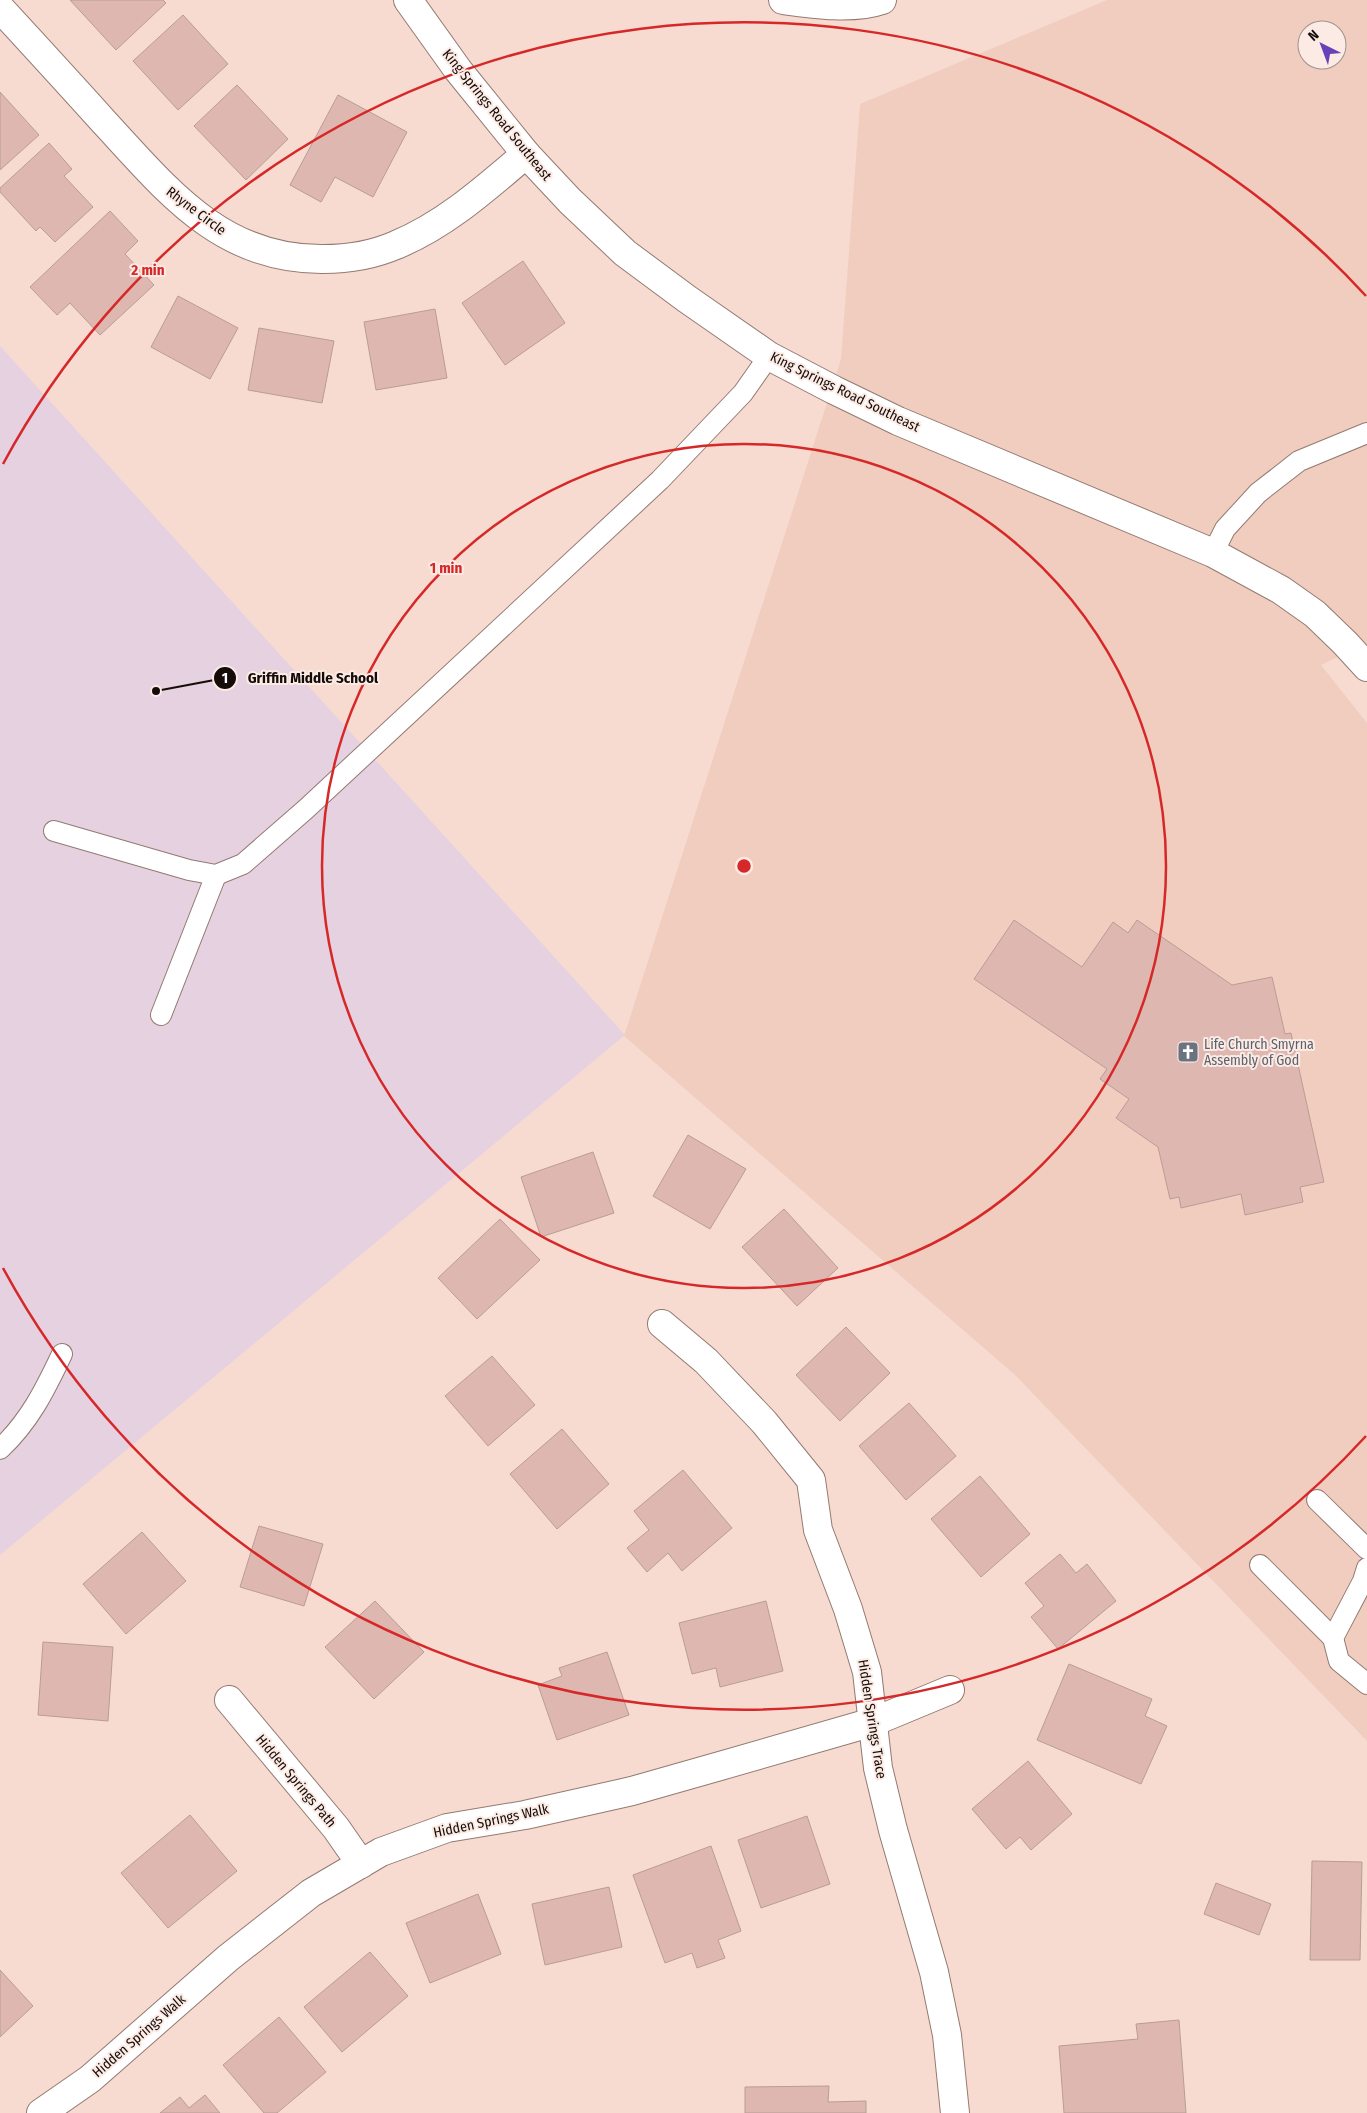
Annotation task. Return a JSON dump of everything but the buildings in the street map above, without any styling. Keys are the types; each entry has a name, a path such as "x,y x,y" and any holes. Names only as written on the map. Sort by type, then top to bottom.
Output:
{"street":[{"name":"King Springs Road Southeast","path":"408,0 458,70 526,154 570,201 625,253 687,299 769,356 834,390 898,420 1213,553 1281,590 1315,614 1367,667"},
{"path":"783,0 813,4 870,4 882,0"},
{"name":"Rhyne Circle","path":"0,8 164,187 215,229 243,243 270,253 308,259 344,259 369,254 397,245 428,229 460,208 526,154"},
{"name":"Hidden Springs Trace","path":"662,1324 726,1382 764,1422 811,1480 818,1530 848,1609 866,1672 878,1768 893,1830 934,1972 945,2026 955,2113"},
{"name":"Hidden Springs Walk","path":"41,2113 90,2079 228,1958 311,1893 381,1852 447,1828 525,1814 632,1790 873,1722 950,1690"},
{"name":"Hidden Springs Path","path":"229,1700 336,1828 361,1864"}],"lane":[{"path":"54,831 189,870 216,875 243,864 306,809 660,480 743,393 769,356"},
{"path":"1213,553 1225,529 1258,493 1299,461 1367,433"},
{"path":"161,1015 216,875"},
{"path":"0,1449 18,1432 44,1391 62,1354"},
{"path":"1317,1500 1367,1549"},
{"path":"1260,1565 1333,1638 1339,1661 1367,1684"},
{"path":"1333,1638 1363,1581 1367,1568"}],"shaded area":[{"path":"1107,0 1367,0 1367,643 1321,665 1367,723 1367,1741 1015,1375 624,1036 841,359 860,104"},
{"path":"0,346 625,1035 0,1555"}],"place":[{"name":"Griffin Middle School","path":"156,691"},
{"name":"Life Church Smyrna Assembly of God","path":"1188,1052"}]}
